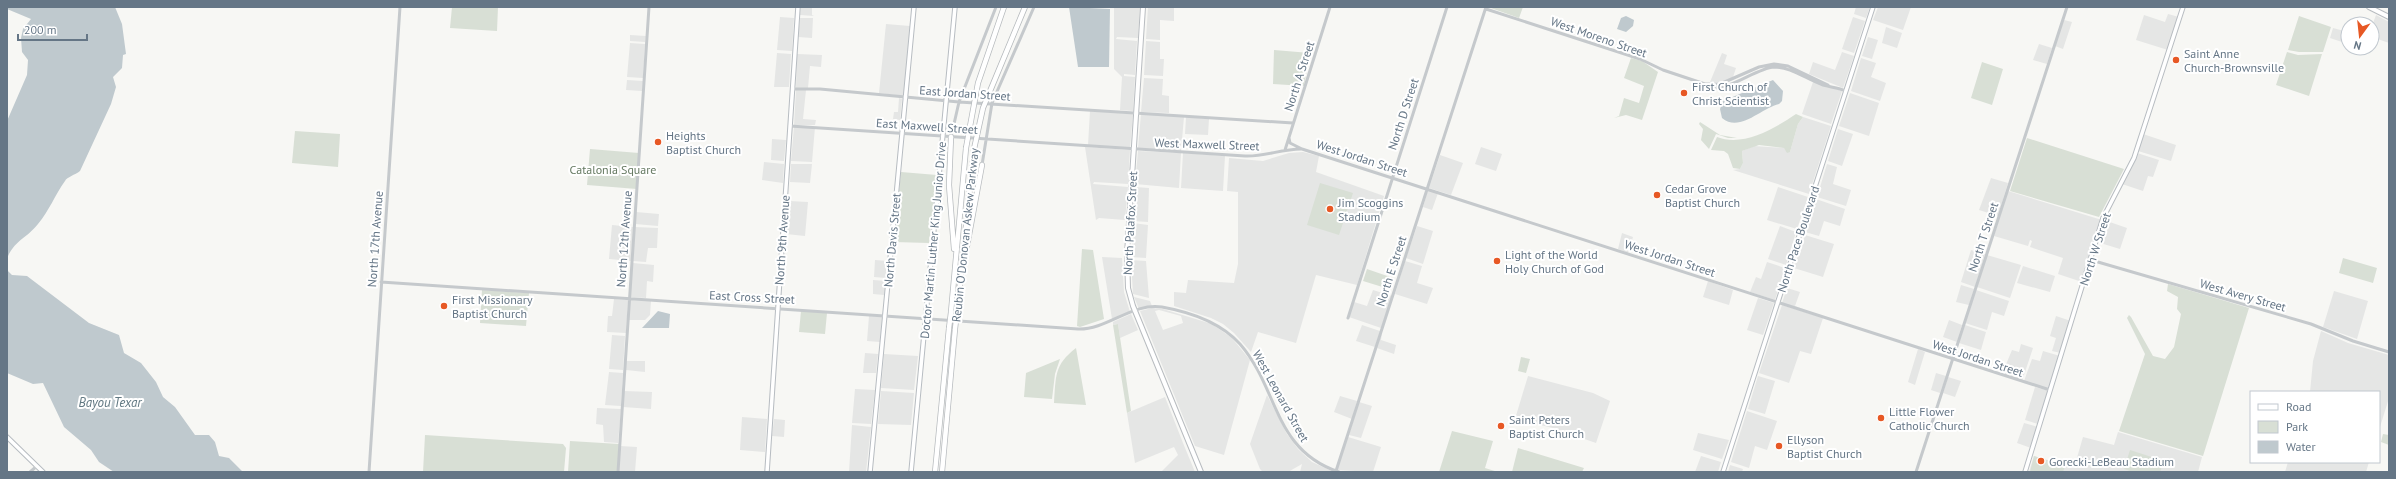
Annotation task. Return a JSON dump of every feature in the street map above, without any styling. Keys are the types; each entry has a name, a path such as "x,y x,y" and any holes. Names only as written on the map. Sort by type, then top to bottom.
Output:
{"highway":[{"name":"Reubin O'Donovan Askew Parkway","path":"935,472 966,148 978,83 1004,7"},
{"name":"Reubin O'Donovan Askew Parkway","path":"942,472 974,149 983,108 1026,7"},
{"path":"951,137 949,185 956,260"},
{"path":"960,288 982,165"}],"main road":[{"name":"North 9th Avenue","path":"766,472 798,7"},
{"name":"North Davis Street","path":"870,472 914,7"},
{"name":"Doctor Martin Luther King Junior Drive","path":"911,472 955,7"},
{"name":"North Palafox Street","path":"1143,7 1127,266 1128,288 1135,312 1201,472"},
{"name":"North Pace Boulevard","path":"1723,472 1874,7"},
{"name":"North W Street","path":"2025,472 2105,214 2134,158 2183,7"},
{"path":"2369,7 2389,17"},
{"path":"7,437 37,466 40,471"}],"street":[{"name":"North 17th Avenue","path":"369,472 400,7"},
{"name":"North 12th Avenue","path":"618,472 649,7"},
{"path":"951,137 959,102 996,7"},
{"path":"982,165 992,103 1034,7"},
{"name":"North A Street","path":"1285,150 1330,7"},
{"name":"North D Street","path":"1348,318 1447,7"},
{"name":"North T Street","path":"1916,472 2067,7"},
{"name":"West Moreno Street","path":"1486,8 1640,59 1663,70 1711,87 1720,88 1762,70 1774,67 1786,69 1846,91"},
{"name":"North E Street","path":"1337,472 1486,8"},
{"name":"East Jordan Street","path":"793,89 820,89 906,98 1137,113"},
{"path":"1137,113 1293,123"},
{"name":"East Maxwell Street","path":"790,126 816,126 942,137 1134,149"},
{"name":"West Jordan Street","path":"1289,138 1290,143 1302,149 2050,390"},
{"name":"West Maxwell Street","path":"1134,149 1252,157 1285,150 1302,149"},
{"name":"West Avery Street","path":"2091,260 2311,324 2353,341 2389,352"},
{"name":"East Cross Street","path":"382,282 1090,329 1119,318"},
{"name":"West Leonard Street","path":"1119,318 1147,308 1163,307 1203,319 1228,333 1251,360 1295,443 1313,460 1337,472"},
{"path":"30,472 37,466"}],"shaded area":[{"path":"801,7 812,7 812,15 814,16 800,15"},
{"path":"1114,7 1140,7 1138,38 1117,37 1116,39 1137,41 1135,75 1124,74 1124,76 1135,77 1133,111 1120,110 1122,77 1114,69"},
{"path":"1148,7 1174,7 1174,21 1160,20 1160,40 1146,39"},
{"path":"1856,7 1870,7 1866,18 1854,14"},
{"path":"1878,7 1911,7 1903,30 1873,20"},
{"path":"2168,14 2179,17 2168,50 2136,40 2144,15 2165,22"},
{"path":"780,17 794,18 792,51 777,50"},
{"path":"1853,17 1865,21 1854,53 1842,49"},
{"path":"2380,17 2389,22 2389,43 2380,40"},
{"path":"800,18 813,18 812,38 798,37"},
{"path":"2064,20 2072,22 2063,49 2055,46"},
{"path":"886,24 910,26 904,96 879,93"},
{"path":"1886,27 1902,33 1897,48 1882,43"},
{"path":"2333,28 2340,30 2340,41 2330,38"},
{"path":"630,35 646,36 645,42 630,41"},
{"path":"1868,37 1878,40 1872,59 1862,56"},
{"path":"1146,41 1160,42 1160,59 1164,59 1163,76 1144,75"},
{"path":"630,43 645,44 643,78 627,77"},
{"path":"2039,44 2052,48 2047,64 2033,60"},
{"path":"1842,52 1854,56 1843,88 1809,74 1813,62 1835,70"},
{"path":"777,53 791,54 789,87 774,87"},
{"path":"1722,53 1727,55 1724,64 1736,68 1733,77 1723,82 1710,82"},
{"path":"797,54 822,55 821,67 810,66 808,88 796,88"},
{"path":"1861,58 1876,63 1871,77 1886,83 1880,101 1851,91"},
{"path":"1144,78 1163,79 1162,95 1169,96 1169,113 1141,112"},
{"path":"627,80 643,81 642,91 626,90"},
{"path":"1813,82 1842,91 1831,124 1802,114"},
{"path":"796,90 806,90 803,119 816,120 815,125 794,125"},
{"path":"1850,93 1879,103 1869,136 1839,126"},
{"path":"899,98 902,99 900,120 893,119 894,112 898,112"},
{"path":"1090,111 1133,114 1130,148 1088,145"},
{"path":"1141,114 1184,117 1181,151 1138,148"},
{"path":"1186,117 1209,119 1208,135 1185,134"},
{"path":"1803,117 1831,126 1809,194 1733,170 1740,169 1743,163 1742,151 1754,146 1784,148 1790,152 1798,124"},
{"path":"794,127 815,127 812,162 791,161"},
{"path":"1838,129 1853,134 1842,166 1828,161"},
{"path":"2143,134 2176,145 2171,161 2138,151"},
{"path":"772,139 786,140 784,161 771,160"},
{"path":"1085,147 1130,150 1128,184 1094,182 1093,184 1128,187 1125,220 1099,218 1096,220"},
{"path":"1481,147 1502,154 1496,171 1475,164"},
{"path":"1138,151 1181,153 1179,188 1135,184"},
{"path":"1303,152 1319,156 1316,172 1384,196 1357,285 1316,275 1296,343 1258,332 1251,352 1234,333 1223,324 1211,318 1174,306 1174,292 1186,293 1188,280 1234,283 1238,264 1238,192 1227,191 1229,158 1263,161 1289,153"},
{"path":"1183,153 1225,156 1223,191 1181,188"},
{"path":"2137,153 2159,160 2153,177 2148,176 2143,191 2122,184"},
{"path":"1440,155 1463,163 1451,195 1429,188"},
{"path":"764,162 784,164 783,183 762,180"},
{"path":"791,164 812,164 810,183 790,182"},
{"path":"1827,164 1837,167 1833,184 1851,190 1846,206 1817,197"},
{"path":"1991,178 2008,183 1998,216 1979,210"},
{"path":"1135,187 1149,188 1148,222 1133,221"},
{"path":"1778,187 1808,197 1797,229 1767,220"},
{"path":"1428,190 1438,193 1432,210 1423,207"},
{"path":"2008,191 2102,220 2082,282 2058,274 2063,258 2030,247 2032,241 2030,240 2028,246 1994,236"},
{"path":"1816,199 1845,209 1840,226 1824,221 1819,236 1805,232"},
{"path":"789,201 808,202 805,236 786,234"},
{"path":"636,212 659,214 658,226 635,224"},
{"path":"2104,220 2127,228 2120,249 2097,242"},
{"path":"1133,223 1148,225 1146,258 1131,257"},
{"path":"612,225 633,227 631,261 609,259"},
{"path":"1417,226 1433,231 1423,264 1406,258"},
{"path":"1780,226 1796,232 1786,265 1768,259"},
{"path":"635,227 658,228 657,248 648,248 646,262 633,261"},
{"path":"1622,233 1633,237 1628,253 1618,249"},
{"path":"1805,235 1834,244 1823,277 1794,268"},
{"path":"1971,250 1985,254 1975,287 1961,282"},
{"path":"1987,255 2021,265 2010,298 1977,287"},
{"path":"1102,257 1122,258 1124,292 1130,312 1112,319"},
{"path":"875,260 888,261 886,278 874,277"},
{"path":"1131,260 1146,261 1149,298 1133,294"},
{"path":"1405,261 1422,266 1417,283 1433,288 1427,304 1395,294"},
{"path":"1767,262 1785,268 1775,300 1750,292 1756,277 1761,279"},
{"path":"633,263 654,265 653,282 647,281 646,298 630,297"},
{"path":"2023,266 2055,276 2050,292 2017,283"},
{"path":"873,280 886,281 884,295 873,294"},
{"path":"1708,281 1733,290 1729,305 1703,297"},
{"path":"1961,285 1974,289 1969,305 1956,302"},
{"path":"1787,288 1800,292 1795,306 1806,310 1782,303"},
{"path":"1373,290 1392,296 1381,328 1349,317 1354,302 1367,306"},
{"path":"1976,290 2009,301 2004,316 1992,312 1987,330 1965,323"},
{"path":"2334,291 2368,301 2357,339 2323,327"},
{"path":"1134,297 1150,301 1152,306 1139,309"},
{"path":"1758,298 1774,303 1763,335 1747,330"},
{"path":"614,299 628,300 626,333 607,332 608,316 612,316"},
{"path":"630,300 651,301 650,315 645,320 629,320"},
{"path":"1782,305 1823,318 1811,354 1800,351 1789,383 1759,373"},
{"path":"1152,308 1163,309 1212,324 1232,338 1250,360 1224,455 1195,446 1140,311","holes":["1159,310 1181,316 1183,323 1163,330 1155,311"]},
{"path":"1131,314 1138,330 1120,338 1118,324 1113,325 1113,322"},
{"path":"869,316 882,317 880,342 867,341"},
{"path":"2056,316 2071,321 2061,353 2052,351 2056,338 2050,336"},
{"path":"1949,320 1962,325 1957,342 1943,337"},
{"path":"1362,325 1380,331 1375,347 1356,341"},
{"path":"1965,325 1986,332 1981,350 1959,343"},
{"path":"2321,331 2348,343 2389,355 2389,398 2380,427 2380,391 2310,391 2313,361"},
{"path":"1382,332 1381,340 1396,345 1394,354 1377,348"},
{"path":"612,335 625,336 623,370 609,369"},
{"path":"2021,344 2033,348 2022,381 2002,374 2012,350 2019,352"},
{"path":"1918,349 1925,352 1915,385 1908,382"},
{"path":"2043,351 2060,356 2050,389 2024,381 2032,359 2040,361"},
{"path":"865,353 878,354 876,373 863,373"},
{"path":"884,354 918,356 914,390 881,388"},
{"path":"626,361 645,361 645,372 626,370"},
{"path":"609,372 623,373 621,406 605,405"},
{"path":"1936,373 1946,376 1940,393 1931,390"},
{"path":"1528,376 1593,393 1610,401 1596,443 1553,428 1515,419"},
{"path":"1758,376 1775,381 1765,414 1748,409"},
{"path":"1948,377 1961,381 1955,397 1943,393"},
{"path":"2035,387 2049,391 2038,424 2025,420"},
{"path":"855,389 875,390 871,424 852,423"},
{"path":"624,391 652,392 651,409 623,407"},
{"path":"881,391 914,393 911,425 878,424"},
{"path":"1267,395 1287,434 1298,449 1312,462 1334,472 1300,472 1302,464 1288,472 1263,472 1260,469 1250,444"},
{"path":"1340,396 1357,401 1352,419 1334,412"},
{"path":"1165,397 1195,472 1161,472 1178,455 1174,447 1135,463 1127,413"},
{"path":"1359,402 1372,406 1361,438 1349,435"},
{"path":"597,408 621,409 618,443 604,442 603,425 596,424"},
{"path":"1747,411 1777,421 1767,450 1755,446 1749,468 1731,462"},
{"path":"742,417 767,419 765,452 740,450"},
{"path":"774,419 785,420 784,437 772,436"},
{"path":"2024,423 2038,427 2031,448 2017,443"},
{"path":"852,425 871,427 866,472 849,472"},
{"path":"2118,432 2202,457 2198,472 2029,472 2034,456 2074,468 2083,437 2114,445"},
{"path":"1698,433 1729,440 1722,459 1693,450"},
{"path":"1348,437 1381,447 1373,472 1337,470"},
{"path":"620,446 637,447 635,472 619,472"},
{"path":"1701,456 1721,462 1718,472 1695,472"},
{"path":"2288,463 2369,463 2366,472 2285,472"},
{"path":"1730,465 1743,469 1742,472 1728,472"}],"green space":[{"path":"452,7 498,7 497,31 450,28"},
{"path":"1488,7 1523,7 1519,18"},
{"path":"2299,16 2331,27 2323,52 2299,52 2288,50"},
{"path":"1274,50 1310,53 1304,86 1273,84"},
{"path":"2287,52 2298,55 2322,54 2309,96 2276,85"},
{"path":"1631,58 1642,61 1658,72 1642,120 1626,115 1614,118 1619,116 1624,98 1639,103 1644,86 1624,78"},
{"path":"1982,62 2003,69 1992,105 1971,98"},
{"path":"1796,114 1803,117 1798,124 1790,152 1787,153 1784,148 1759,145 1742,151 1743,163 1740,169 1733,168 1728,154 1724,151 1711,150 1717,137 1737,140 1748,138 1768,131"},
{"path":"1700,122 1720,135 1737,138 1728,138 1716,134 1709,149 1701,140 1703,129 1699,124"},
{"path":"295,131 340,134 338,167 292,163"},
{"path":"2027,138 2124,169 2099,217 2010,191"},
{"name":"Catalonia Square","path":"590,149 639,153 637,189 587,185"},
{"path":"901,172 937,175 929,243 894,242"},
{"name":"Jim Scoggins Stadium","path":"1320,183 1353,193 1339,235 1307,225"},
{"path":"1082,249 1093,250 1104,319 1080,327 1077,326"},
{"path":"2343,258 2377,268 2373,283 2339,273"},
{"path":"1367,269 1393,278 1389,289 1363,281"},
{"path":"2168,284 2249,308 2203,456 2119,431 2145,354 2127,318 2129,315 2131,317 2153,356 2165,359 2174,347 2181,314 2177,309 2178,297 2167,291"},
{"path":"482,290 529,293 526,326 480,323"},
{"path":"801,311 827,313 825,334 799,332"},
{"path":"1118,324 1131,411 1127,413 1113,325"},
{"path":"1076,348 1086,405 1054,403 1056,378 1060,366 1069,354"},
{"path":"1521,357 1530,359 1526,373 1518,371"},
{"path":"1060,359 1055,374 1052,399 1024,397 1026,373"},
{"path":"1452,431 1493,441 1485,468 1498,472 1439,472"},
{"path":"2383,434 2389,435 2389,445 2381,442"},
{"path":"425,435 563,444 566,448 564,472 423,472"},
{"path":"570,441 619,444 618,472 568,472"},
{"path":"1518,448 1584,468 1582,472 1512,472"},
{"path":"2130,450 2164,461 2160,472 2133,472 2124,469"},
{"name":"Gorecki-LeBeau Stadium","path":"2034,456 2065,466 2063,472 2030,472"}],"water":[{"path":"7,7 115,7 122,24 126,54 123,55 122,68 113,77 116,87 111,104 80,171 66,180 42,219 34,229 14,247 7,258 7,121 27,75 28,60 22,52 21,38 23,29 31,19 7,9"},
{"path":"1069,7 1110,9 1109,67 1078,67"},
{"path":"1626,16 1634,20 1633,26 1626,32 1617,29 1621,18"},
{"path":"1773,80 1783,91 1782,101 1779,104 1736,123 1729,122 1722,118 1720,109 1723,101"},
{"name":"Bayou Texar","path":"7,270 12,275 27,276 89,323 119,335 124,353 141,363 156,382 163,397 175,407 195,435 209,435 215,442 219,456 229,458 243,472 114,472 99,462 91,450 64,427 43,383 33,384 7,373"},
{"path":"658,311 670,314 669,328 642,328"}],"place":[{"name":"Saint Anne Church-Brownsville","path":"2176,60"},
{"name":"First Church of Christ Scientist","path":"1684,93"},
{"name":"Heights Baptist Church","path":"658,142"},
{"name":"Cedar Grove Baptist Church","path":"1657,195"},
{"name":"Jim Scoggins Stadium","path":"1330,209"},
{"name":"Light of the World Holy Church of God","path":"1497,261"},
{"name":"First Missionary Baptist Church","path":"444,306"},
{"name":"Little Flower Catholic Church","path":"1881,418"},
{"name":"Saint Peters Baptist Church","path":"1501,426"},
{"name":"Ellyson Baptist Church","path":"1779,446"},
{"name":"Gorecki-LeBeau Stadium","path":"2041,461"}]}
